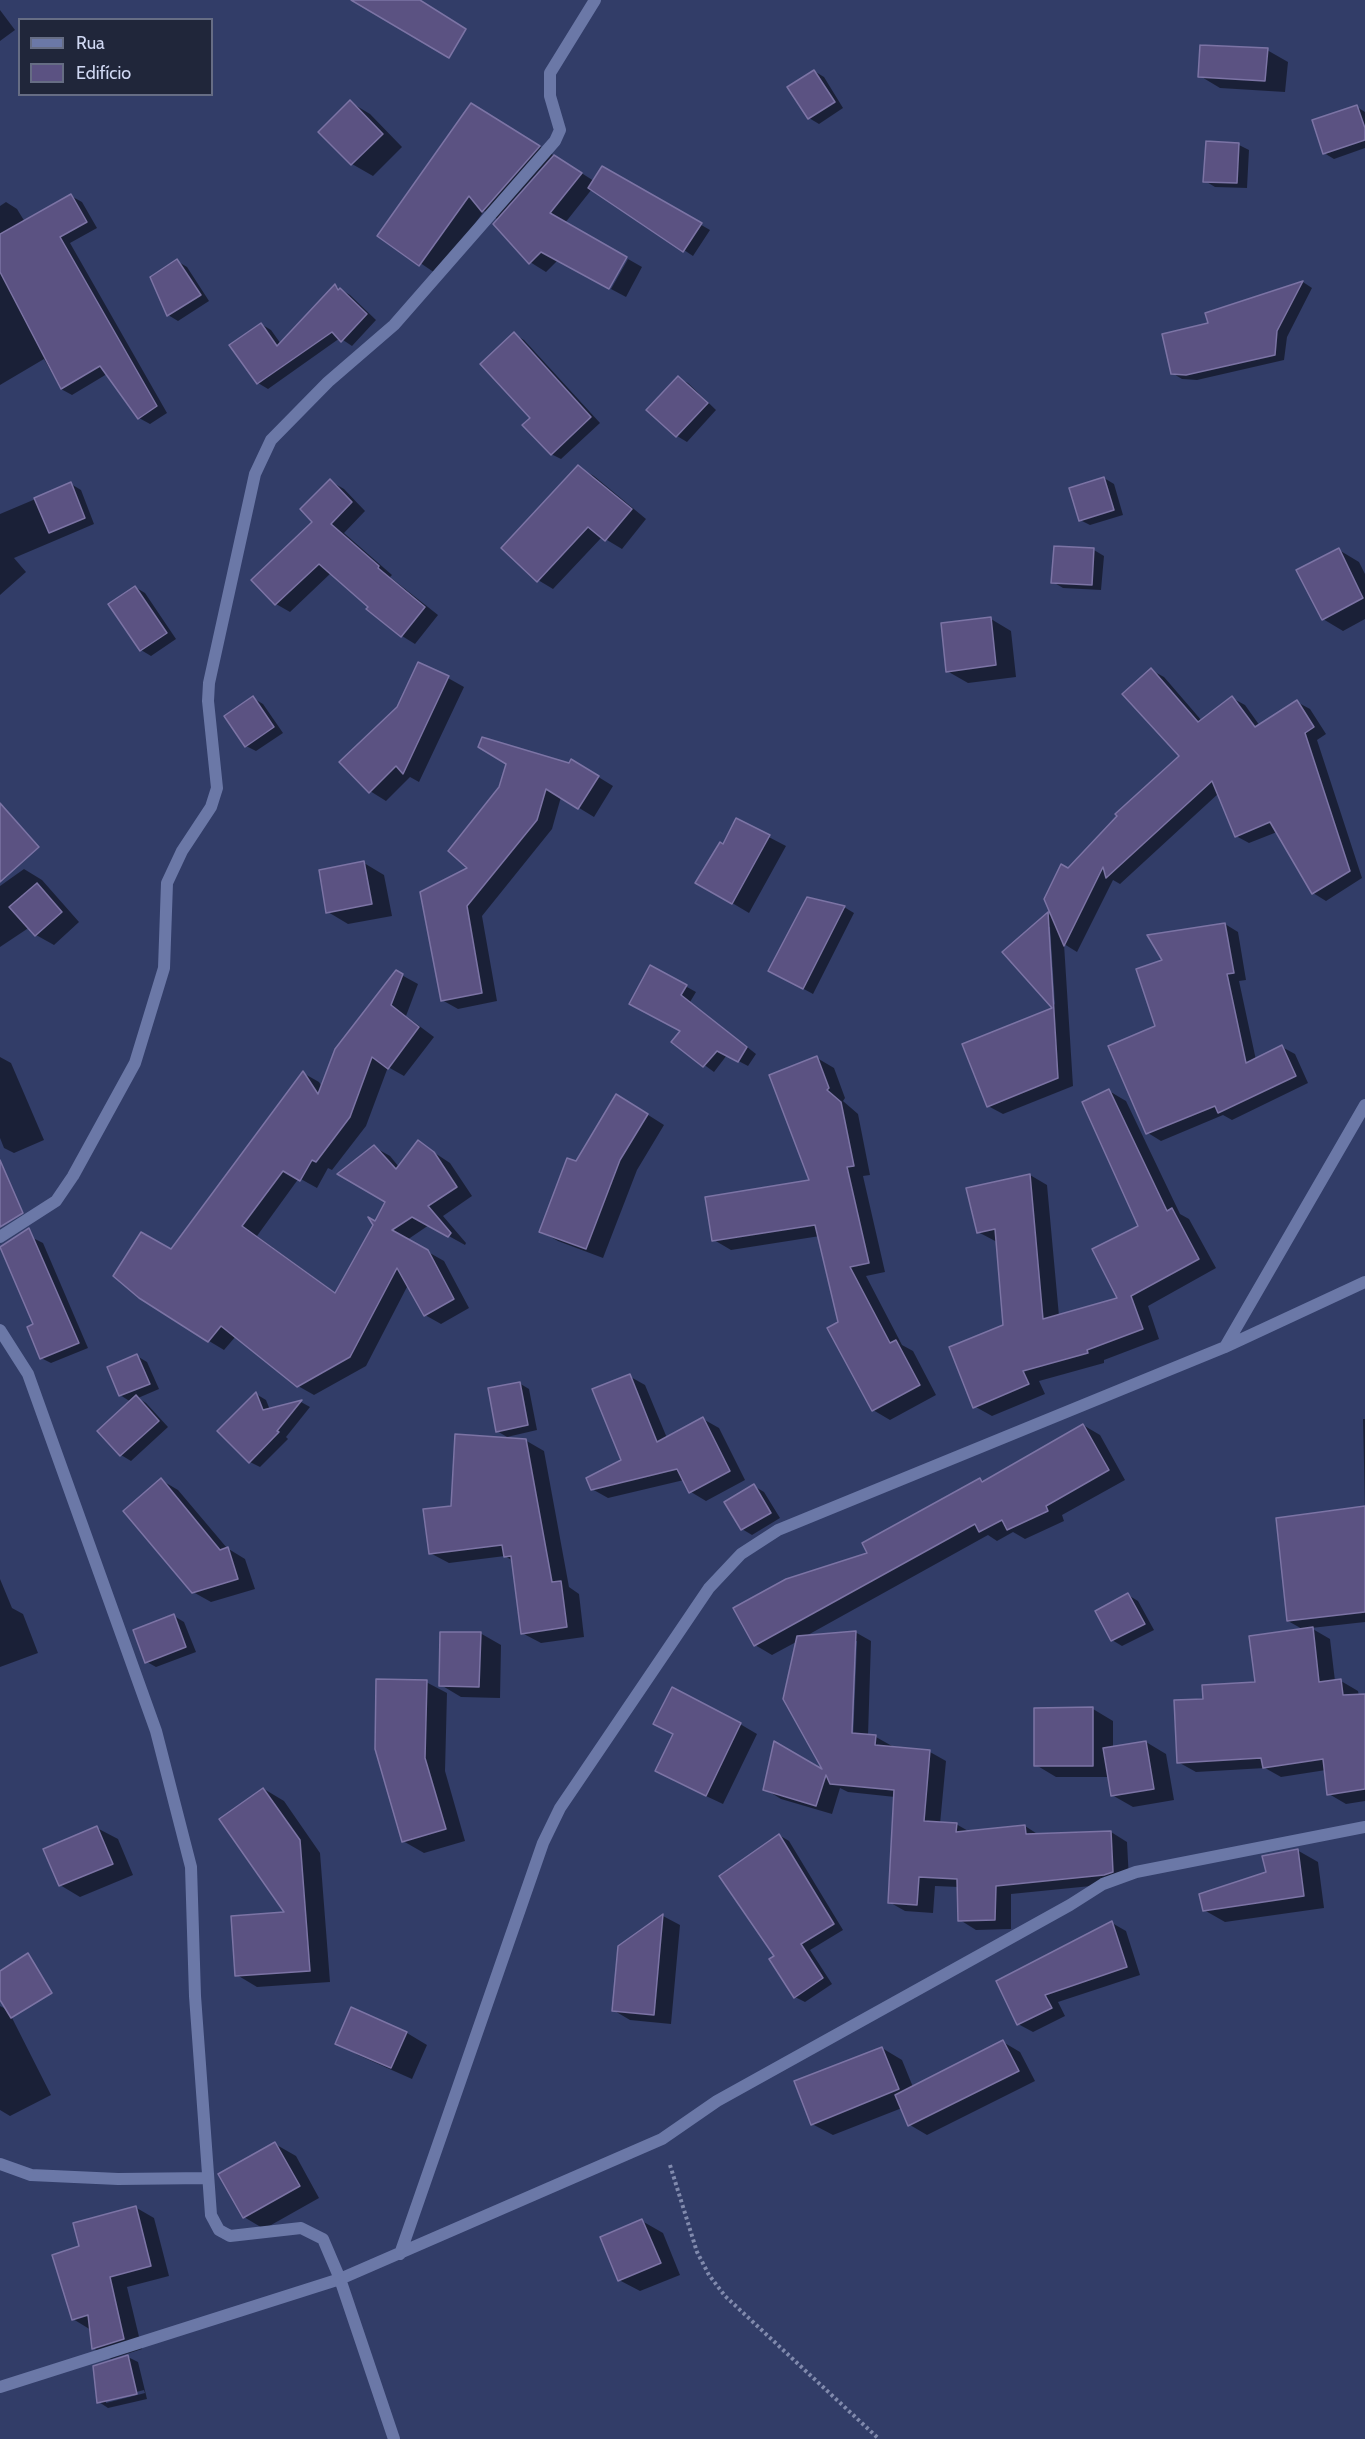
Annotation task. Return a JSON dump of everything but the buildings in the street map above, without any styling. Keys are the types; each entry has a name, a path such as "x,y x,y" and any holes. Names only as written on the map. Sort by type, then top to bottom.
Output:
{"street":[{"path":"0,1237 56,1201 73,1176 135,1063 164,968 167,883 182,851 212,807 217,788 208,701 209,683 255,474 271,440 328,381 394,325 555,141 560,130 550,96 550,73 595,0"},
{"path":"1225,1347 1365,1105"},
{"path":"400,2254 543,1843 560,1808 709,1588 741,1554 778,1530 1225,1347 1365,1282"},
{"path":"0,1332 28,1374 152,1719 191,1867 195,1995 211,2216 219,2230 230,2236 302,2228 323,2239 340,2279 394,2439"},
{"path":"0,2386 340,2279 662,2139 717,2101 1070,1905 1103,1884 1136,1872 1365,1827"},
{"path":"0,2164 31,2175 118,2179 208,2178"}],"path":[{"path":"662,2139 697,2252 709,2275 725,2296 879,2439"}]}
